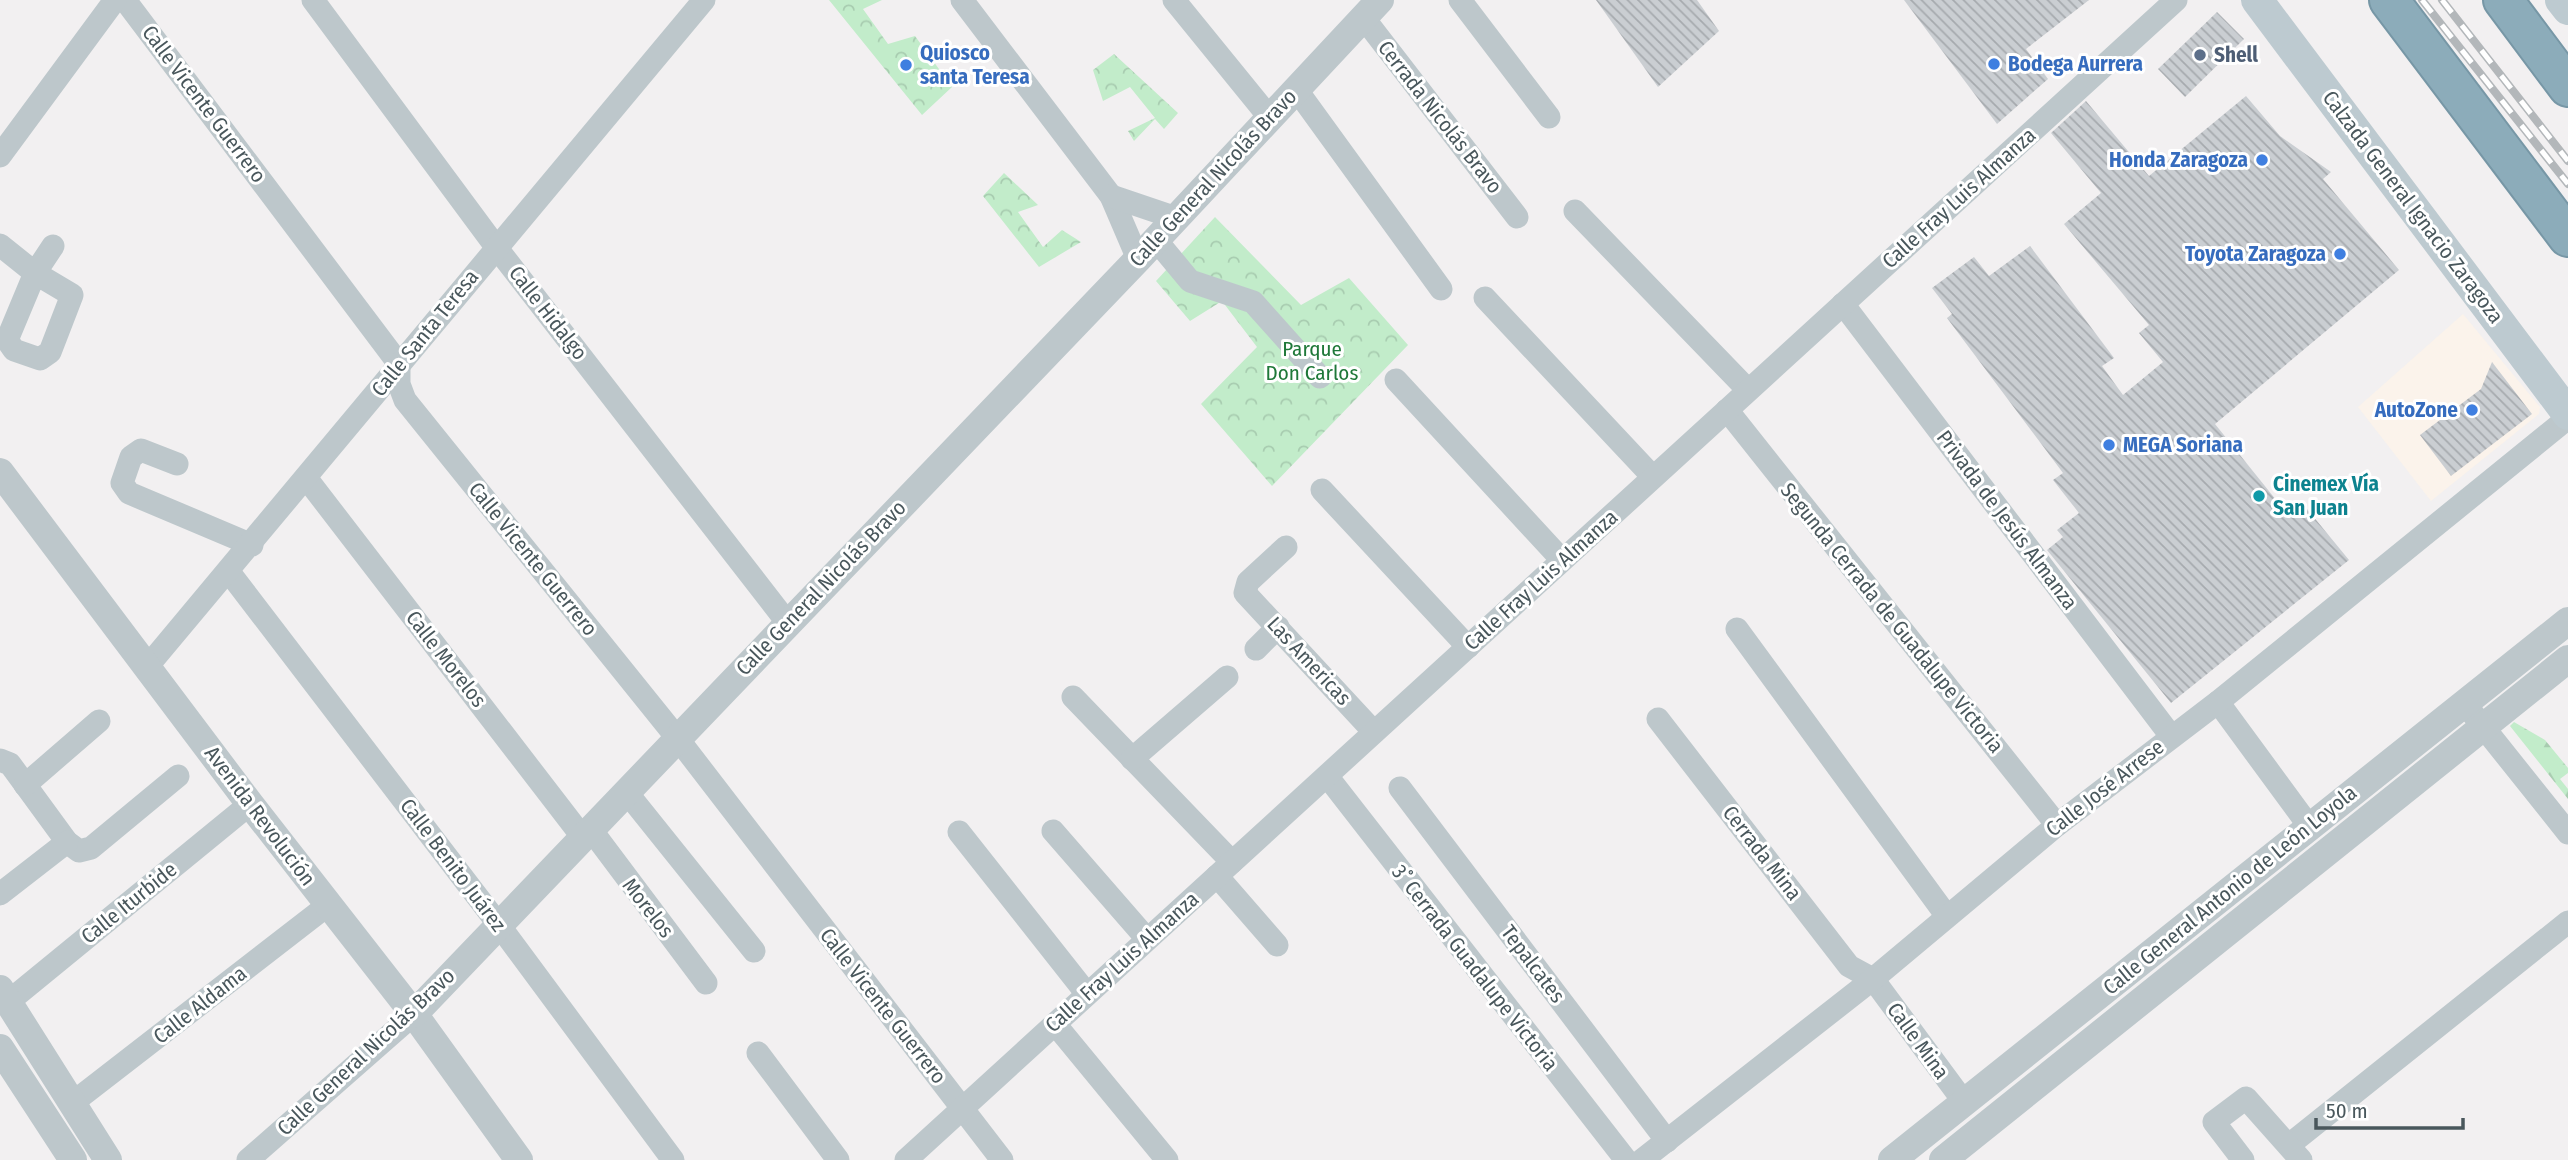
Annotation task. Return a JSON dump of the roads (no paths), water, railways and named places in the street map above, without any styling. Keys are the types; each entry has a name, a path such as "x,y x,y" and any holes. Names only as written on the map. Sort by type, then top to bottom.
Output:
{"highway":[{"path":"2389,0 2568,237"},
{"path":"2503,0 2568,87"}],"main road":[{"name":"Calzada General Ignacio Zaragoza","path":"2258,0 2568,416"},
{"path":"2561,0 2568,9"}],"street":[{"path":"0,156 115,0"},
{"name":"Calle Vicente Guerrero","path":"125,0 400,364 399,384 405,400 678,739 1002,1160"},
{"name":"Calle Hidalgo","path":"313,0 496,247 787,622"},
{"name":"Calle Santa Teresa","path":"147,667 307,479 496,247 704,0"},
{"path":"962,0 1111,196 1147,250 1190,281 1253,302 1320,377"},
{"path":"1174,0 1270,118"},
{"path":"1461,0 1549,117"},
{"name":"Calle Fray Luis Almanza","path":"906,1160 2176,0"},
{"name":"Calle General Nicolás Bravo","path":"248,1160 414,1014 628,794 787,622 1147,250 1371,8"},
{"name":"Cerrada Nicolás Bravo","path":"1371,8 1517,217"},
{"path":"1296,89 1441,289"},
{"path":"1111,196 1176,218"},
{"path":"1575,211 1748,390"},
{"path":"0,245 35,273 53,246"},
{"path":"1485,298 1653,477"},
{"name":"Privada de Jesús Almanza","path":"1843,304 2171,736"},
{"path":"1396,380 1562,560"},
{"name":"Segunda Cerrada de Guadalupe Victoria","path":"1727,410 2057,825"},
{"name":"Calle José Arrese","path":"1643,1160 1873,979 1946,915 2057,825 2218,702 2568,416"},
{"path":"177,464 141,450 131,457 122,483 130,493 251,545"},
{"name":"Avenida Revolución","path":"0,472 250,804 414,1014 519,1160"},
{"name":"Calle Morelos","path":"307,479 588,835"},
{"path":"1322,490 1468,646"},
{"name":"Las Americas","path":"1286,547 1244,589 1374,732"},
{"name":"Calle Benito Juárez","path":"229,572 499,925 673,1160"},
{"name":"Calle General Antonio de León Loyola","path":"1892,1160 2568,621"},
{"path":"1256,649 1278,627"},
{"path":"1737,629 1946,915"},
{"name":"Calle General Antonio de León Loyola","path":"1953,1157 2568,659"},
{"path":"1132,759 1227,677"},
{"path":"1073,697 1132,759 1225,869 1278,945"},
{"path":"2218,702 2309,826"},
{"path":"2465,704 2568,833"},
{"name":"Cerrada Mina","path":"1658,719 1849,967 1873,979"},
{"path":"25,785 99,721"},
{"path":"0,760 10,764 67,842 79,851 85,851 178,776"},
{"name":"3˚ Cerrada Guadalupe Victoria","path":"1327,776 1626,1160"},
{"name":"Tepalcates","path":"1399,788 1667,1141"},
{"path":"628,794 754,951"},
{"name":"Calle Iturbide","path":"4,995 250,804"},
{"path":"1053,831 1147,939"},
{"path":"959,832 1087,994"},
{"name":"Morelos","path":"588,835 706,983"},
{"path":"0,894 67,842"},
{"name":"Calle Aldama","path":"71,1104 328,905"},
{"path":"2243,1160 2214,1122 2243,1099 2252,1102 2295,1152 2568,922"},
{"name":"Calle Mina","path":"1873,979 1964,1102"},
{"path":"4,995 108,1160"},
{"path":"1055,1024 1167,1160"},
{"path":"0,1048 73,1160"},
{"path":"758,1054 838,1160"}],"railway":[{"path":"2422,0 2568,184"},
{"path":"2442,0 2568,161"}],"place":[{"name":"Shell","path":"2200,55"},
{"name":"Bodega Aurrera","path":"1994,64"},
{"name":"Quiosco santa Teresa","path":"906,65"},
{"name":"Honda Zaragoza","path":"2262,160"},
{"name":"Toyota Zaragoza","path":"2340,254"},
{"name":"AutoZone","path":"2472,410"},
{"name":"MEGA Soriana","path":"2109,445"},
{"name":"Cinemex Vía San Juan","path":"2259,496"}],"park label":[{"name":"Parque Don Carlos","path":"1312,361"}]}
